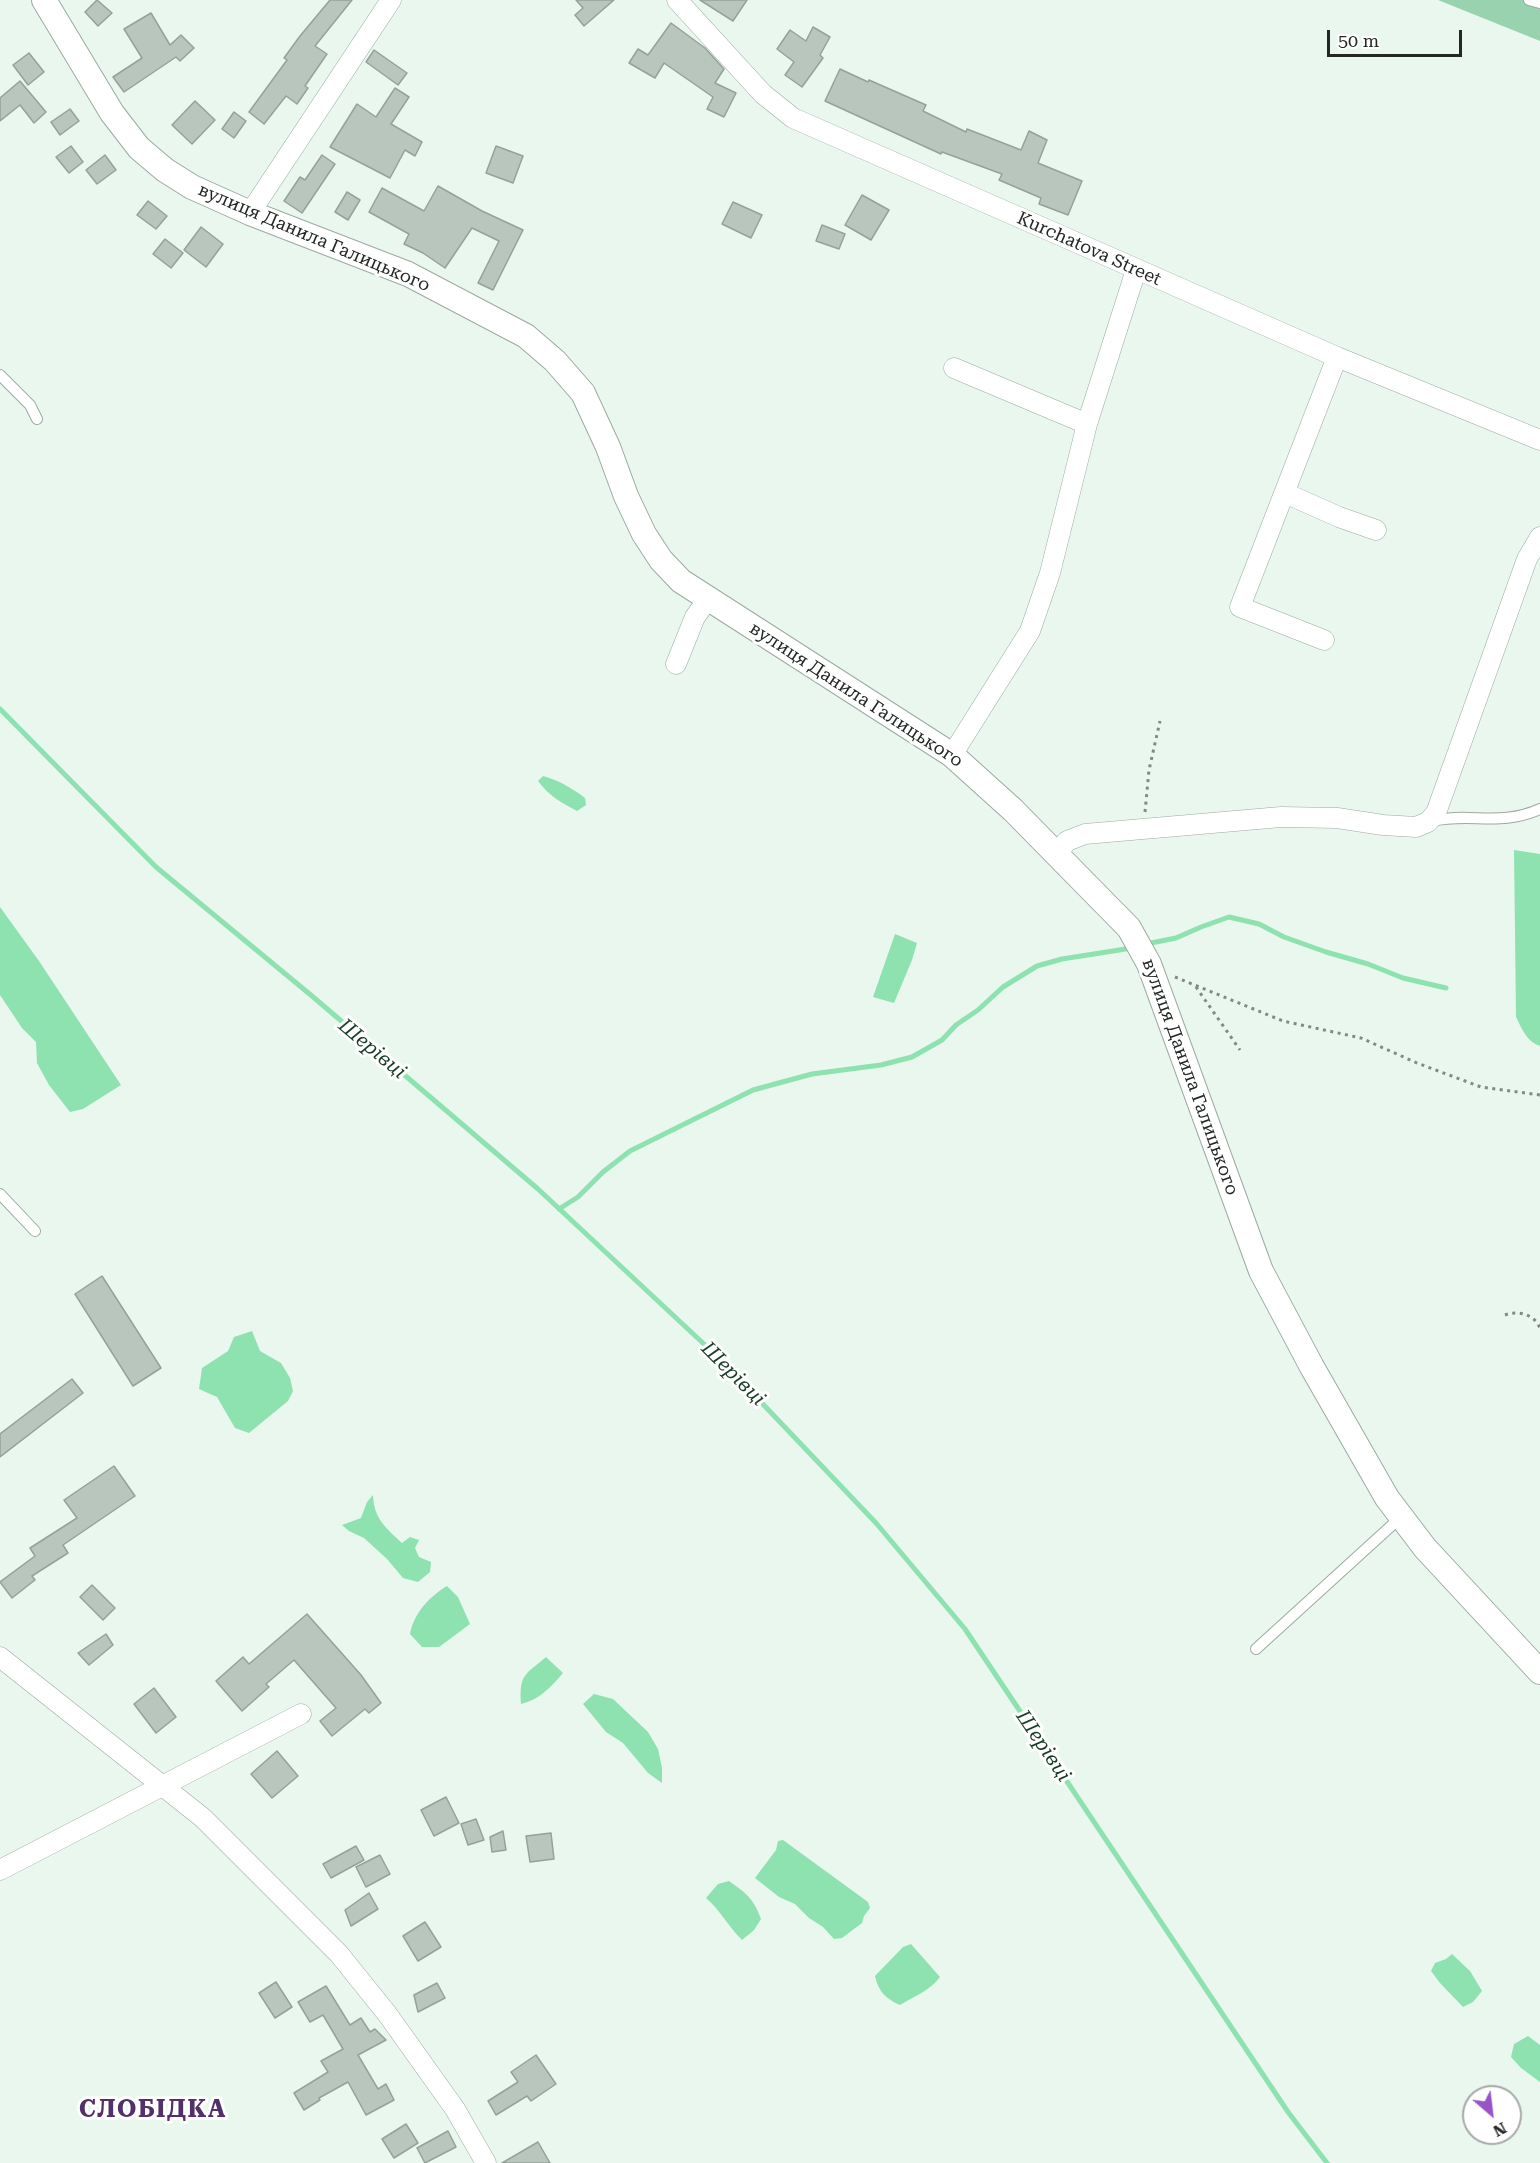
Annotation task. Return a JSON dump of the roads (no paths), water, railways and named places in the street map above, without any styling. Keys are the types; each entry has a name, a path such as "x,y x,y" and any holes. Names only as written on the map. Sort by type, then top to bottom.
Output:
{"street":[{"name":"вулиця Данила Галицького","path":"44,0 112,113 139,148 165,170 192,187 250,213 408,274 526,336 548,355 583,393 644,534 661,560 681,581 952,755 1057,853 1129,928 1140,945 1153,974 1261,1271 1312,1367 1377,1483 1401,1516 1425,1548 1540,1672"},
{"path":"250,213 391,0"},
{"name":"Kurchatova Street","path":"677,0 763,94 793,118 1337,357 1540,440"},
{"path":"952,755 1029,631 1050,573 1087,424 1136,270"},
{"path":"1324,640 1240,607 1337,357"},
{"path":"954,368 1087,424"},
{"path":"1285,493 1339,517 1376,530"},
{"path":"1057,853 1067,841 1084,834 1281,817 1337,818 1416,828 1428,822 1436,813 1527,559 1540,537"},
{"path":"676,664 695,617 708,600"},
{"path":"0,1657 165,1785 203,1818 339,1954 388,2015 455,2109 486,2163"},
{"path":"0,1870 301,1714"}],"lane":[{"path":"0,375 30,405 37,419"},
{"path":"1428,822 1444,818 1500,820 1525,816 1540,810"},
{"path":"0,1194 35,1231"},
{"path":"1256,1649 1401,1516"}],"waterway":[{"name":"Шерівці","path":"0,709 156,867 312,996 538,1189 720,1359 876,1523 965,1629 1288,2112 1327,2163"},
{"path":"1146,944 1176,938 1229,917 1259,924 1284,937 1368,964 1403,978 1446,988"},
{"path":"559,1209 578,1197 603,1172 630,1151 753,1090 812,1074 881,1065 912,1057 942,1040 956,1025 978,1010 1003,987 1037,966 1062,959 1132,948"}],"district":[{"name":"СЛОБІДКА","path":"153,2110"}]}
